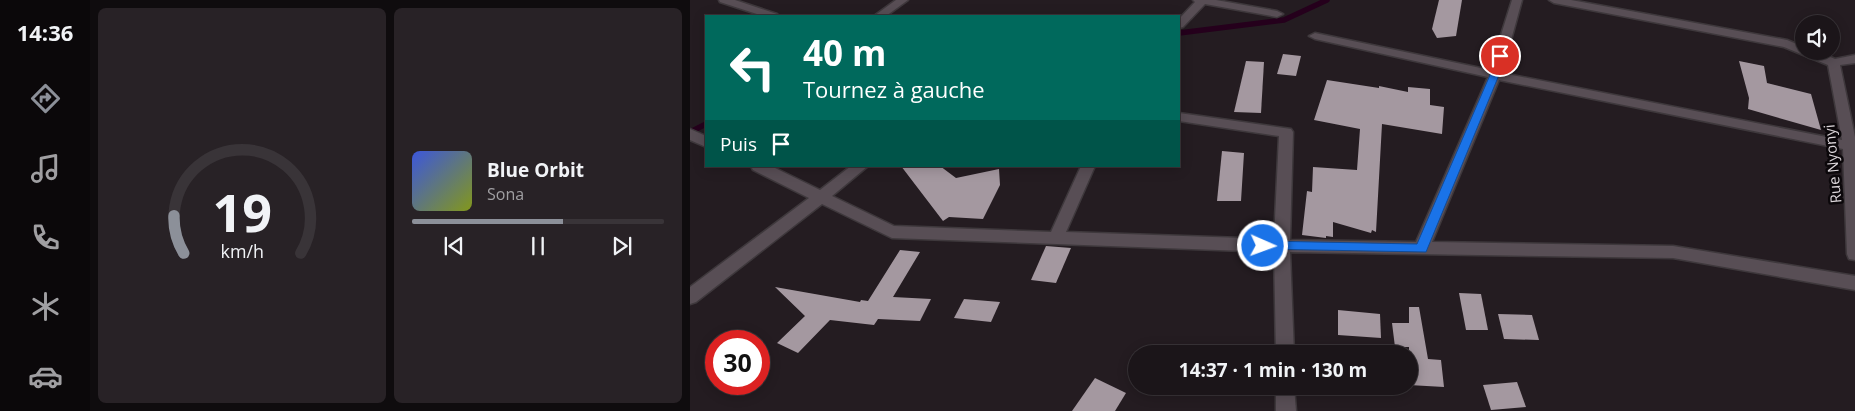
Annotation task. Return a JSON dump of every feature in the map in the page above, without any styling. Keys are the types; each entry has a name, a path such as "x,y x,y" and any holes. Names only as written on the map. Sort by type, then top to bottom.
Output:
{"street":[{"path":"724,0 770,15"},
{"path":"880,15 903,0"},
{"path":"1180,23 1201,0 1277,14"},
{"path":"1421,249 1495,75 1517,0"},
{"path":"1554,0 1788,44 1795,47"},
{"path":"1314,36 1495,75 1853,147"},
{"path":"1825,60 1834,64 1848,59 1855,59"},
{"name":"Rue Nyonyi","path":"1834,64 1853,147 1855,254"},
{"path":"1180,117 1286,132 1282,246 1284,345"},
{"path":"691,135 705,142"},
{"path":"760,167 892,232 1282,246 1673,252 1855,283"},
{"path":"690,297 860,167"},
{"path":"1056,237 1088,167"},
{"path":"1285,395 1286,411"}],"building":[{"path":"1439,0 1462,0 1456,36 1437,38 1432,29"},
{"path":"1283,54 1301,56 1296,76 1277,74"},
{"path":"1246,61 1264,62 1261,113 1234,112"},
{"path":"1739,61 1764,66 1767,83 1811,94 1821,130 1748,109 1749,98"},
{"path":"1327,80 1379,88 1379,86 1408,92 1408,87 1430,89 1430,105 1444,107 1442,134 1382,124 1376,232 1372,230 1371,233 1333,222 1333,237 1302,235 1307,191 1312,192 1313,167 1357,170 1360,129 1314,120"},
{"path":"1222,151 1244,153 1241,201 1217,201"},
{"path":"902,167 941,167 956,178 999,169 1000,185 983,219 949,217 943,221"},
{"path":"1046,246 1071,248 1056,283 1031,280"},
{"path":"900,250 920,252 893,297 931,299 920,321 878,319 874,325 830,320 798,353 777,343 805,316 775,287 860,302 861,300 868,301"},
{"path":"1459,293 1481,294 1488,330 1466,330"},
{"path":"964,299 1000,302 991,322 954,318"},
{"path":"1409,307 1419,307 1428,359 1441,360 1444,387 1418,386 1418,345 1395,345 1392,323 1409,323"},
{"path":"1338,310 1380,314 1381,338 1338,335"},
{"path":"1498,314 1532,315 1539,340 1504,339"},
{"path":"1095,378 1126,393 1115,411 1072,411"},
{"path":"1517,382 1526,407 1491,410 1483,385"}],"waterway":[{"path":"1180,33 1284,20 1327,0"},
{"path":"690,132 705,124"}],"route":[{"path":"1263,246 1421,249 1495,75 1500,56"}]}
